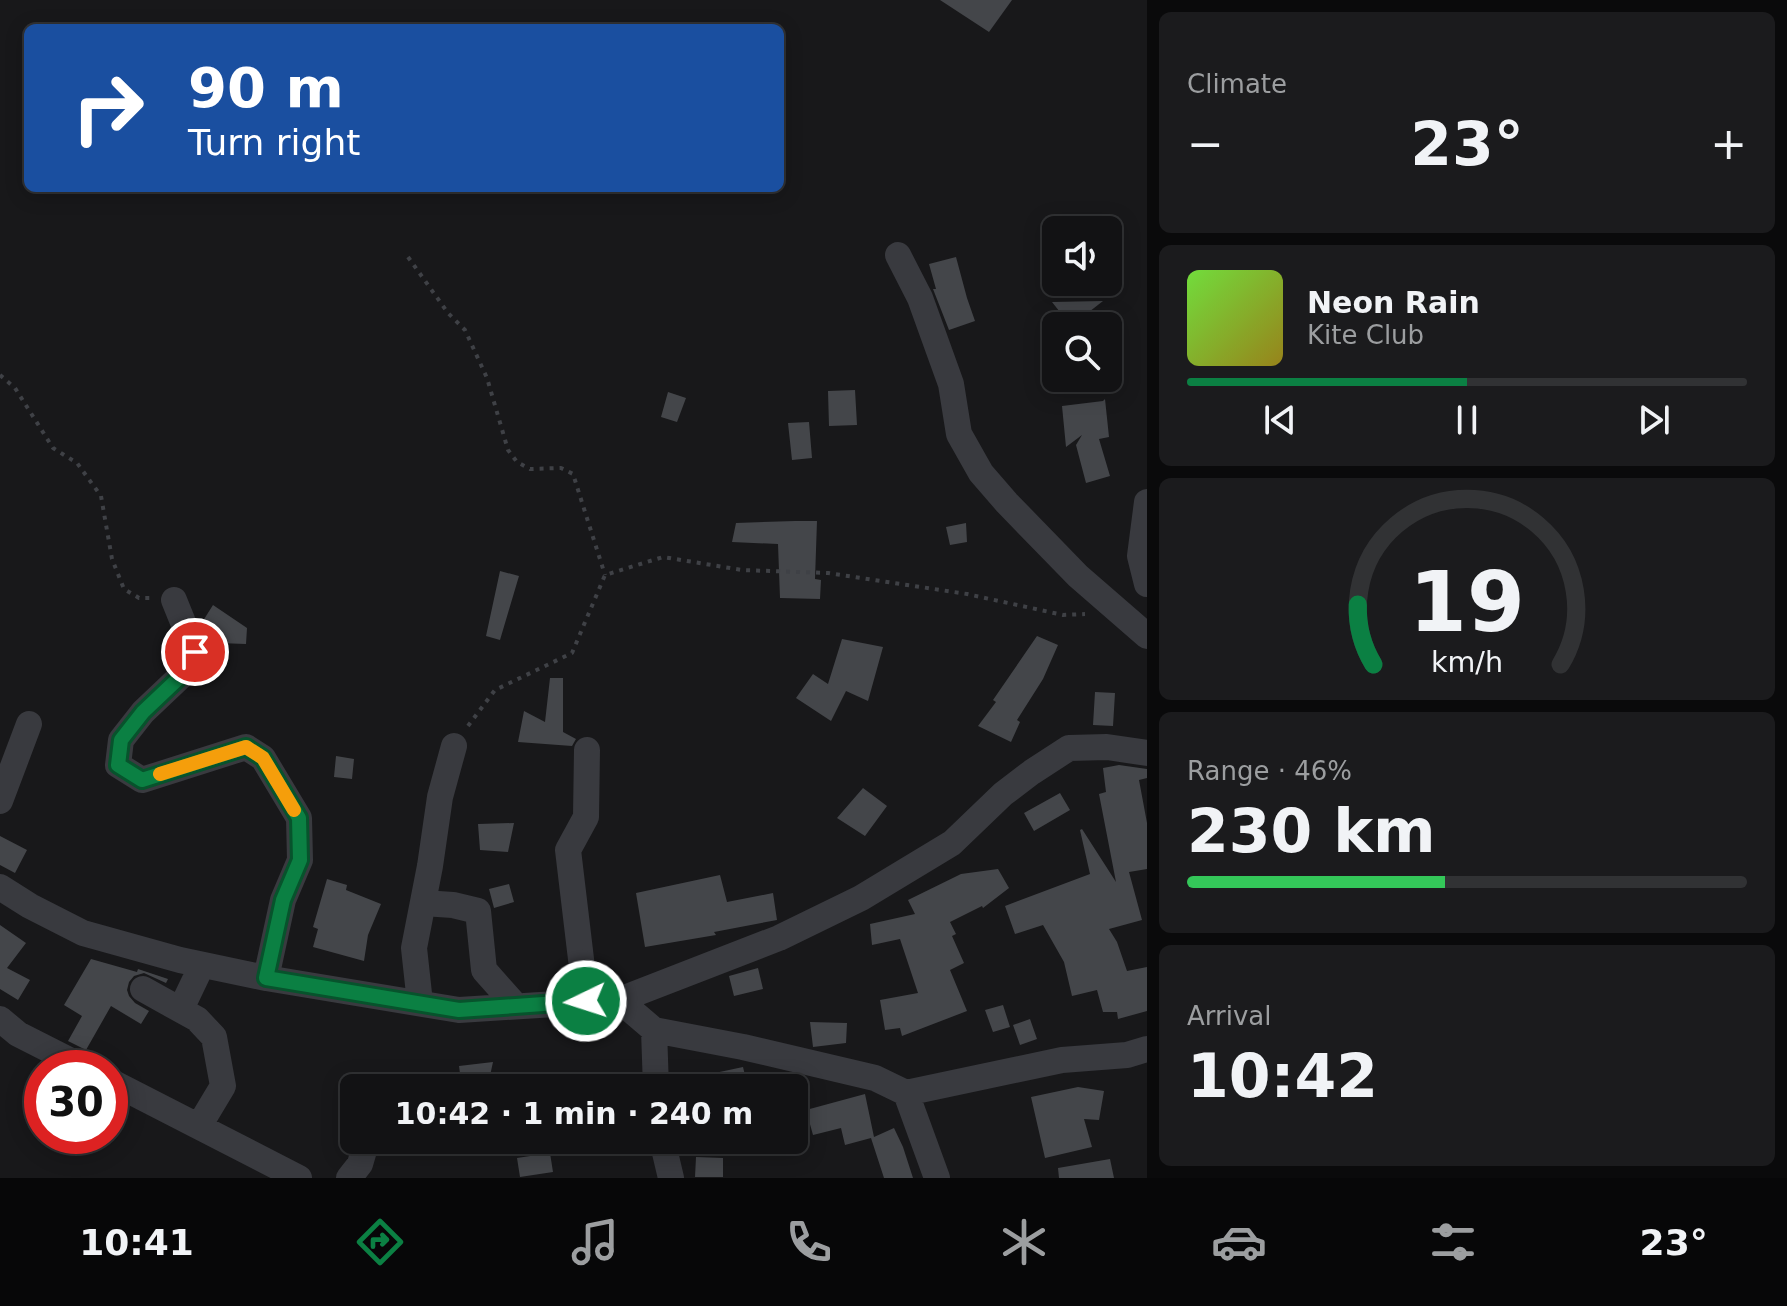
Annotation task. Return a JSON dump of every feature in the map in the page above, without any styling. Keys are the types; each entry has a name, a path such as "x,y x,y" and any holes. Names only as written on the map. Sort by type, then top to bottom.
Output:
{"street":[{"path":"898,255 920,298 951,384 959,434 955,439 1007,503 1078,576 1147,636"},
{"path":"1147,502 1140,556 1147,584"},
{"path":"174,600 195,652 181,676 143,712 121,740 118,765 142,780 246,747 263,758 299,818 300,860 283,900 266,978"},
{"path":"0,801 29,724"},
{"path":"420,1003 414,948 440,797 454,746"},
{"path":"0,887 83,933 180,960 266,978 459,1010 619,1000 779,938 861,898 952,843 1003,794 1069,748 1107,747 1147,753"},
{"path":"586,1001 568,850 586,817 587,750"},
{"path":"423,903 478,911 484,970 516,1006"},
{"path":"181,1009 202,965"},
{"path":"143,989 197,1019 214,1037 223,1086 199,1126"},
{"path":"619,1000 654,1030 875,1078 906,1093 1062,1060 1127,1055 1147,1049"},
{"path":"0,1019 18,1034 50,1050"},
{"path":"654,1030 656,1074"},
{"path":"128,1090 299,1178"},
{"path":"906,1093 937,1178"},
{"path":"349,1178 360,1164 363,1154"},
{"path":"665,1154 671,1178"}],"path":[{"path":"408,257 448,313 465,330 487,378 508,450 517,462 530,469 561,468 573,474 605,575 572,653 495,690 454,746"},
{"path":"0,375 15,388 53,448 77,463 101,496 112,559 124,589 139,598 174,600"},
{"path":"605,575 663,557 742,570 828,573 967,594 1063,615 1119,612"}],"building":[{"path":"940,0 1012,0 989,32"},
{"path":"956,257 975,321 949,330 933,289 936,289 929,264"},
{"path":"1103,301 1089,312 1060,312 1052,302"},
{"path":"855,390 857,425 829,426 828,391"},
{"path":"668,392 686,398 677,422 661,417"},
{"path":"1105,399 1109,437 1099,439 1110,476 1086,483 1076,445 1082,435 1066,447 1062,406"},
{"path":"809,422 812,458 792,460 788,423"},
{"path":"817,521 815,579 821,580 820,599 780,598 778,544 732,542 736,523"},
{"path":"966,523 967,542 950,545 946,527"},
{"path":"500,571 519,576 500,640 486,636"},
{"path":"213,605 247,628 246,644 218,643 205,634 201,624"},
{"path":"1037,636 1058,645 1043,679 1017,720 1020,722 1011,742 978,726"},
{"path":"842,639 883,647 868,701 846,691 831,721 796,698 813,674 828,684"},
{"path":"550,678 563,678 563,732 576,739 572,746 518,742 524,711 545,722"},
{"path":"1095,692 1115,693 1113,726 1093,725"},
{"path":"336,756 354,759 352,779 334,777"},
{"path":"1119,765 1147,769 1147,778 1139,780 1147,823 1147,869 1129,872 1142,920 1109,929 1127,971 1147,967 1147,1011 1118,1019 1117,1012 1103,1012 1097,990 1072,996 1064,962 1043,925 1015,934 1005,906 1090,874 1082,829 1116,882 1099,794 1106,792 1103,768"},
{"path":"863,788 887,806 865,836 837,818"},
{"path":"1060,793 1070,810 1034,831 1024,813"},
{"path":"514,823 508,852 480,850 478,824"},
{"path":"0,836 27,850 15,873 0,865"},
{"path":"998,869 1009,888 983,908 950,922 956,934 952,936 964,963 950,970 967,1011 902,1036 900,1028 885,1030 880,1000 918,993 900,939 872,945 870,924 915,914 908,900 961,874"},
{"path":"720,875 727,902 773,893 777,920 714,932 716,935 645,947 636,893"},
{"path":"327,879 347,885 346,890 381,904 368,935 364,961 313,947 318,929 313,927"},
{"path":"509,884 514,902 494,908 489,889"},
{"path":"0,925 26,943 7,968 30,980 18,1000 0,989"},
{"path":"91,959 168,979 166,983 144,973 134,976 127,990 129,996 149,1011 141,1024 111,1006 86,1050 68,1041 82,1016 64,1005"},
{"path":"758,968 763,989 734,996 729,976"},
{"path":"1003,1005 1010,1027 993,1032 985,1010"},
{"path":"1030,1019 1037,1039 1020,1045 1013,1025"},
{"path":"810,1022 847,1023 846,1043 813,1047"},
{"path":"493,1062 490,1074 460,1074 459,1066"},
{"path":"743,1067 745,1074 710,1074"},
{"path":"1078,1087 1104,1091 1099,1120 1084,1119 1092,1147 1045,1158 1031,1097"},
{"path":"865,1094 874,1137 894,1128 913,1178 884,1178 871,1138 845,1145 841,1128 813,1135 808,1109"},
{"path":"550,1154 553,1172 520,1177 517,1158"},
{"path":"696,1157 723,1158 723,1177 695,1177"},
{"path":"1110,1159 1114,1178 1059,1178 1058,1168"}],"slow traffic":[{"path":"160,774 246,747 263,758 273,771 294,810"}],"route":[{"path":"195,652 181,676 143,712 121,740 118,765 142,780 246,747 263,758 273,771 299,818 300,860 283,900 266,978 459,1010 586,1001"}]}
